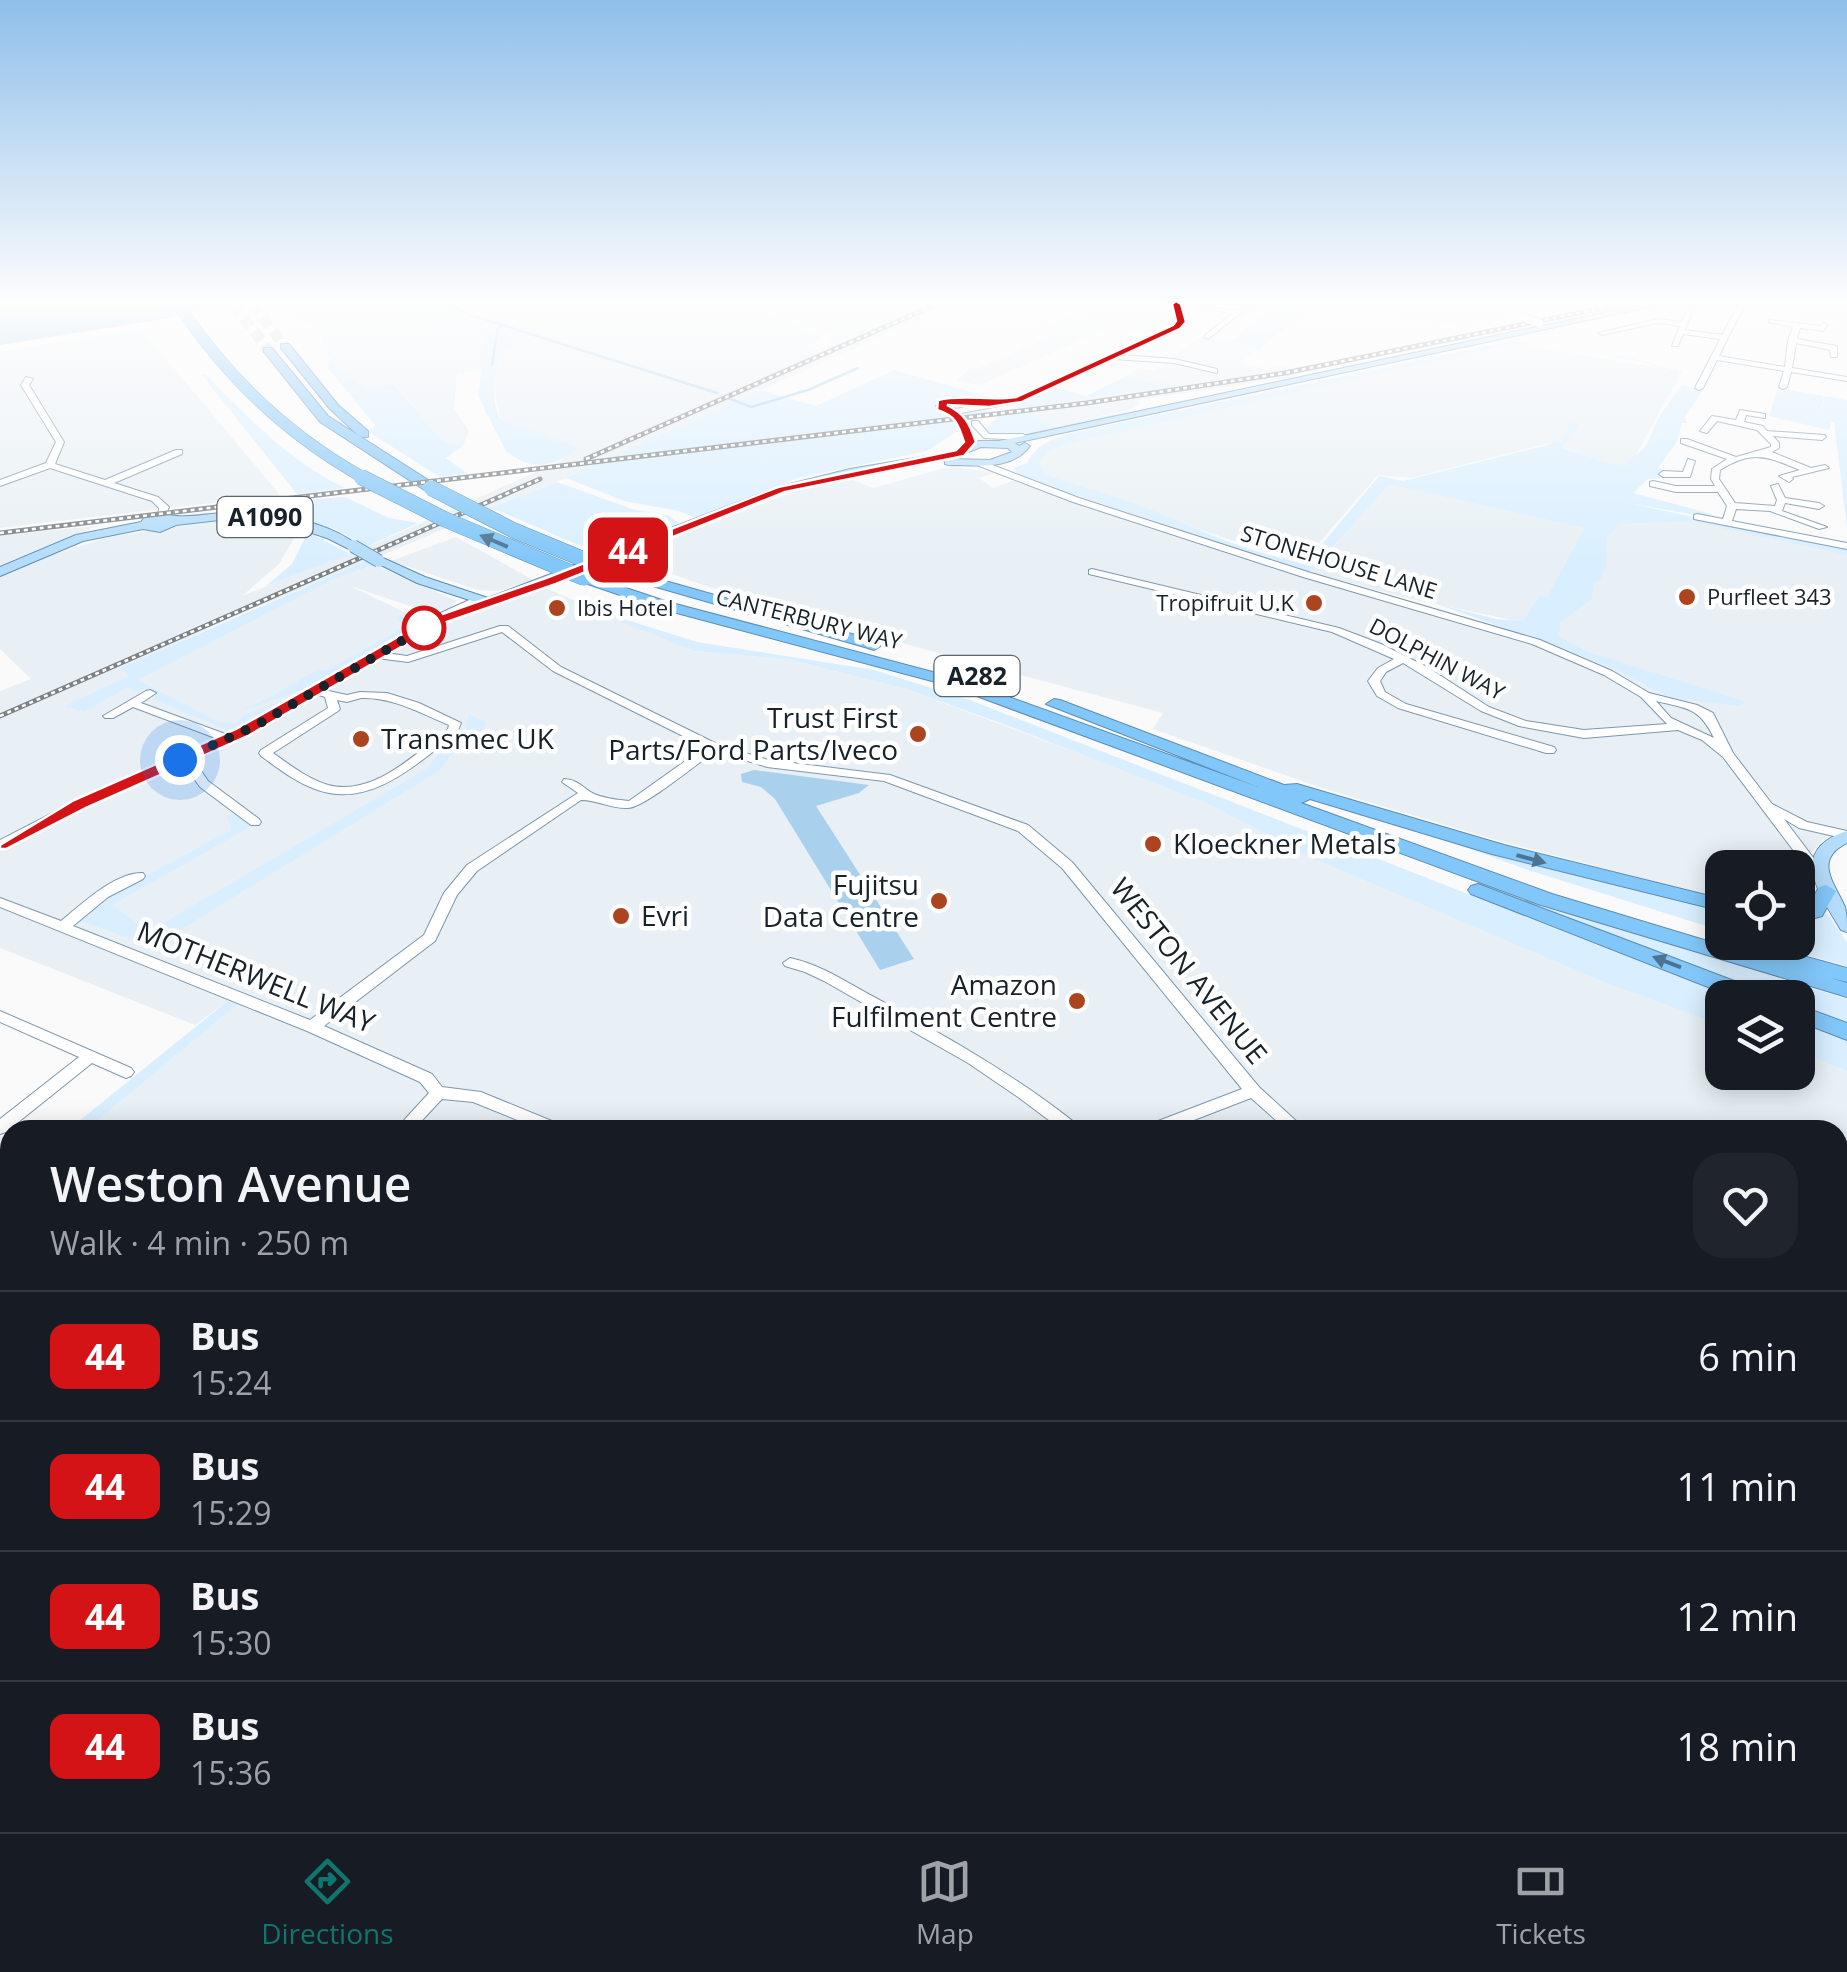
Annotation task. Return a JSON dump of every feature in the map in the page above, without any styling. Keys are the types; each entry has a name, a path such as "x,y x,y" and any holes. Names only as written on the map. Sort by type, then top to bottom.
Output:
{"highway":[{"name":"CANTERBURY WAY","path":"247,389 309,442 424,509 584,578 664,605 953,682 1265,799"},
{"name":"CANTERBURY WAY","path":"300,389 324,419 500,524 606,565 964,672 1236,772"},
{"name":"CANTERBURY WAY","path":"320,389 340,414 418,477"},
{"name":"A282","path":"1236,772 1502,871 1705,935"},
{"path":"1236,772 1483,846 1705,901"},
{"name":"A282","path":"1265,799 1545,899 1847,990"},
{"path":"1265,799 1398,858 1712,980"},
{"path":"1815,911 1823,884"},
{"path":"1794,960 1847,975"},
{"path":"1815,1020 1847,1032"}],"main road":[{"path":"483,600 509,594 782,489 996,442 1020,442 1255,389"},
{"path":"902,464 977,463 1017,456 1029,444 1068,429"},
{"path":"996,442 1015,446 1017,456"},
{"path":"965,450 966,459 977,463"},
{"name":"A1090","path":"0,572 80,538 145,525 156,528 167,519 275,518 310,526 379,560 483,600"},
{"path":"1847,835 1824,851 1823,884 1847,926"}],"street":[{"path":"28,389 60,442 50,464"},
{"path":"973,406 954,399 940,404 944,410 956,412 1018,400 1040,389"},
{"path":"973,406 978,437 996,442"},
{"path":"956,412 970,440 965,450"},
{"path":"1740,422 1743,412 1762,416"},
{"path":"1704,431 1715,416 1768,433 1822,437"},
{"path":"975,423 983,433 995,438 1049,433"},
{"path":"1714,474 1719,466 1734,459 1775,448 1768,433"},
{"path":"1684,441 1734,459"},
{"path":"1663,474 1687,474 1690,463 1706,446"},
{"path":"106,482 179,452"},
{"path":"1766,453 1809,471"},
{"path":"1016,476 1006,468 1017,456"},
{"name":"STONEHOUSE LANE","path":"977,463 1307,575 1536,642 1608,673 1645,695 1704,712 1726,754 1768,805 1823,884"},
{"path":"1690,463 1714,474 1732,506 1727,522"},
{"path":"0,483 50,464 159,501 167,519"},
{"path":"1788,480 1783,476 1825,468"},
{"path":"1653,484 1678,492 1721,488"},
{"path":"1774,486 1782,500 1782,506 1774,510"},
{"path":"1782,500 1820,509 1818,488"},
{"path":"1732,506 1774,510 1822,527"},
{"path":"1698,517 1847,546"},
{"name":"DOLPHIN WAY","path":"1092,572 1335,630 1402,659 1485,709 1523,724 1584,734 1648,727 1682,728"},
{"path":"0,845 89,800 228,740 436,621 483,600"},
{"name":"WESTON AVENUE","path":"378,655 408,659 504,628 557,670 713,747 767,763 886,778 1023,828 1067,866 1252,1091 1286,1120"},
{"path":"1402,659 1376,675 1374,681 1381,694 1402,706 1550,750"},
{"path":"316,691 347,699 363,691 455,723 453,731 359,792 317,789 265,753 334,709 332,698"},
{"path":"109,716 150,693"},
{"name":"STONEHOUSE LANE","path":"1645,695 1682,728 1726,754"},
{"path":"132,702 228,740"},
{"path":"1663,714 1666,706 1678,704"},
{"name":"DOLPHIN WAY","path":"1648,727 1663,714"},
{"path":"1682,728 1704,729 1711,724"},
{"path":"1634,730 1689,738 1742,773"},
{"path":"568,782 589,795 624,806 713,747"},
{"path":"186,758 204,784 254,822"},
{"path":"312,1027 430,938 451,892 472,868 571,801 589,795"},
{"name":"STONEHOUSE LANE","path":"1768,805 1803,824 1847,835"},
{"path":"62,928 103,894 138,876"},
{"name":"MOTHERWELL WAY","path":"0,902 312,1027 426,1078 438,1093"},
{"path":"790,964 830,980 980,1060 1060,1120"},
{"path":"0,1016 126,1072"},
{"path":"10,1120 91,1056"},
{"path":"1182,1120 1252,1091"},
{"path":"412,1120 438,1093 475,1096 536,1120"}],"shaded area":[{"path":"0,389 192,389 280,495 0,528"},
{"path":"213,389 221,389 288,452 345,488 297,494"},
{"path":"346,389 399,389 443,441 463,446 446,458 468,474 440,477 367,431 376,426"},
{"path":"400,389 456,389 454,409 469,431 463,446 443,441"},
{"path":"479,389 494,389 501,420 579,448 552,463 534,464 516,458 506,451 478,396"},
{"path":"494,389 763,389 585,470 121,668 137,680 334,579 375,565 457,601 450,608 430,613 348,585 421,620 432,631 487,606 545,588 693,651 790,660 906,689 1150,780 1206,803 1311,858 1601,981 1705,1020 1705,1090 1815,1090 1815,1059 1847,1071 1847,1120 98,1120 238,1003 229,1000 195,1025 0,948 0,691 31,679 0,649 0,576 109,537 217,520 266,520 299,530 279,564 242,596 376,543 559,462 578,448 501,420"},
{"path":"852,389 963,389 1003,401 927,451 798,478 696,518 624,501 566,478 761,390 816,406"},
{"path":"1044,389 1086,396 1099,389 1153,389 1011,409"},
{"path":"1153,389 1211,389 1138,400 1141,404 1128,410 1054,426 1026,413 999,416 1011,409"},
{"path":"1279,389 1308,389 1082,440 1050,450 1039,462 1044,474 1125,500 1243,547 1268,555 1309,560 1379,476 1403,481 1563,441 1569,422 1579,425 1562,448 1611,464 1628,465 1628,459 1647,443 1679,389 1701,389 1685,417 1687,423 1682,423 1677,442 1658,468 1674,472 1663,472 1664,478 1648,479 1633,493 1712,514 1707,517 1628,503 1847,550 1847,555 1687,521 1619,524 1607,537 1606,567 1600,580 1593,583 1592,599 1559,623 1561,630 1557,635 1583,650 1746,702 1739,706 1670,698 1611,667 1437,604 1496,619 1523,621 1539,596 1547,597 1585,528 1389,484 1310,572 1017,474 1014,468 1027,463 1044,444 1067,434"},
{"path":"1297,389 1672,389 1630,466 1614,466 1550,443 1411,478 1378,475 1304,560 1268,552 1078,490 1029,470 1054,443"},
{"path":"1778,389 1824,396 1820,416 1825,396 1847,400 1847,526 1834,423 1831,422 1829,430 1769,416"},
{"path":"1026,413 1054,426 1114,414 1117,417 1016,438 982,431 999,416"},
{"path":"951,466 995,473 979,478 993,488 1015,480 1286,571 1494,633 1521,622 1403,597 1313,573 1309,567 1382,481 1612,505 1847,550 1847,829 1826,836 1814,850 1705,850 1705,895 1489,838 1322,788 1153,729 1163,713 927,650 703,585 624,557 806,487 846,477 873,488"},
{"path":"557,482 635,510 668,515 679,523 604,556 492,508"},
{"path":"345,497 389,518 418,523 366,547 335,529 308,521 302,500"},
{"path":"97,526 0,569 0,535"},
{"path":"308,532 350,554 266,586 292,564"},
{"path":"456,537 535,581 497,591 478,590 391,561"},
{"path":"366,561 375,565 334,579 138,680 219,722 237,723 244,715 305,692 239,729 227,730 153,699 157,695 145,689 139,692 126,688 84,712 64,706 129,676 120,668"},
{"path":"577,599 697,642 874,670 970,700 1705,986 1705,1020 1601,981 1311,858 1206,803 1011,727 906,689 790,660 693,651 571,601"},
{"path":"400,615 419,623 315,686 237,712 318,669 325,671 403,628 396,618"},
{"path":"469,714 487,723 475,739 464,739 439,771 153,947 79,920 114,893 231,830 227,816 236,812 251,824 112,905 146,930 153,929 426,769 466,729"},
{"path":"1426,833 1705,905 1705,926"},
{"path":"1522,899 1705,955 1705,960 1720,960 1785,980 1729,980"},
{"path":"1827,913 1847,942 1847,966 1815,957 1815,917"},
{"path":"1815,989 1847,999 1847,1027 1815,1014"},
{"path":"230,999 239,1003 98,1120 80,1120"},
{"path":"1815,1029 1847,1041 1847,1071 1815,1059"}],"water":[{"path":"754,770 869,785 859,793 816,806 914,959 880,970 775,799 761,787 742,782 741,774"}],"waterway":[{"path":"706,389 717,393"},
{"path":"728,398 751,407 809,389"}],"railway":[{"path":"586,459 743,389"},
{"path":"0,533 1176,389"},
{"path":"0,716 540,479"}],"bus line":[{"name":"44","path":"0,845 80,804 242,733 436,621 551,581 782,489 850,472 960,453 970,442 963,421 956,412 941,408 942,403 958,399 1005,403 1039,389"}],"place":[{"name":"Purfleet 343","path":"1687,597"},
{"name":"Tropifruit U.K","path":"1314,603"},
{"name":"Ibis Hotel","path":"557,608"},
{"name":"Trust First Parts/Ford Parts/Iveco","path":"918,734"},
{"name":"Transmec UK","path":"361,739"},
{"name":"Kloeckner Metals","path":"1153,844"},
{"name":"Fujitsu Data Centre","path":"939,901"},
{"name":"Evri","path":"621,916"},
{"name":"Amazon Fulfilment Centre","path":"1077,1001"}],"route":[{"path":"180,760 255,726 424,628"}]}
